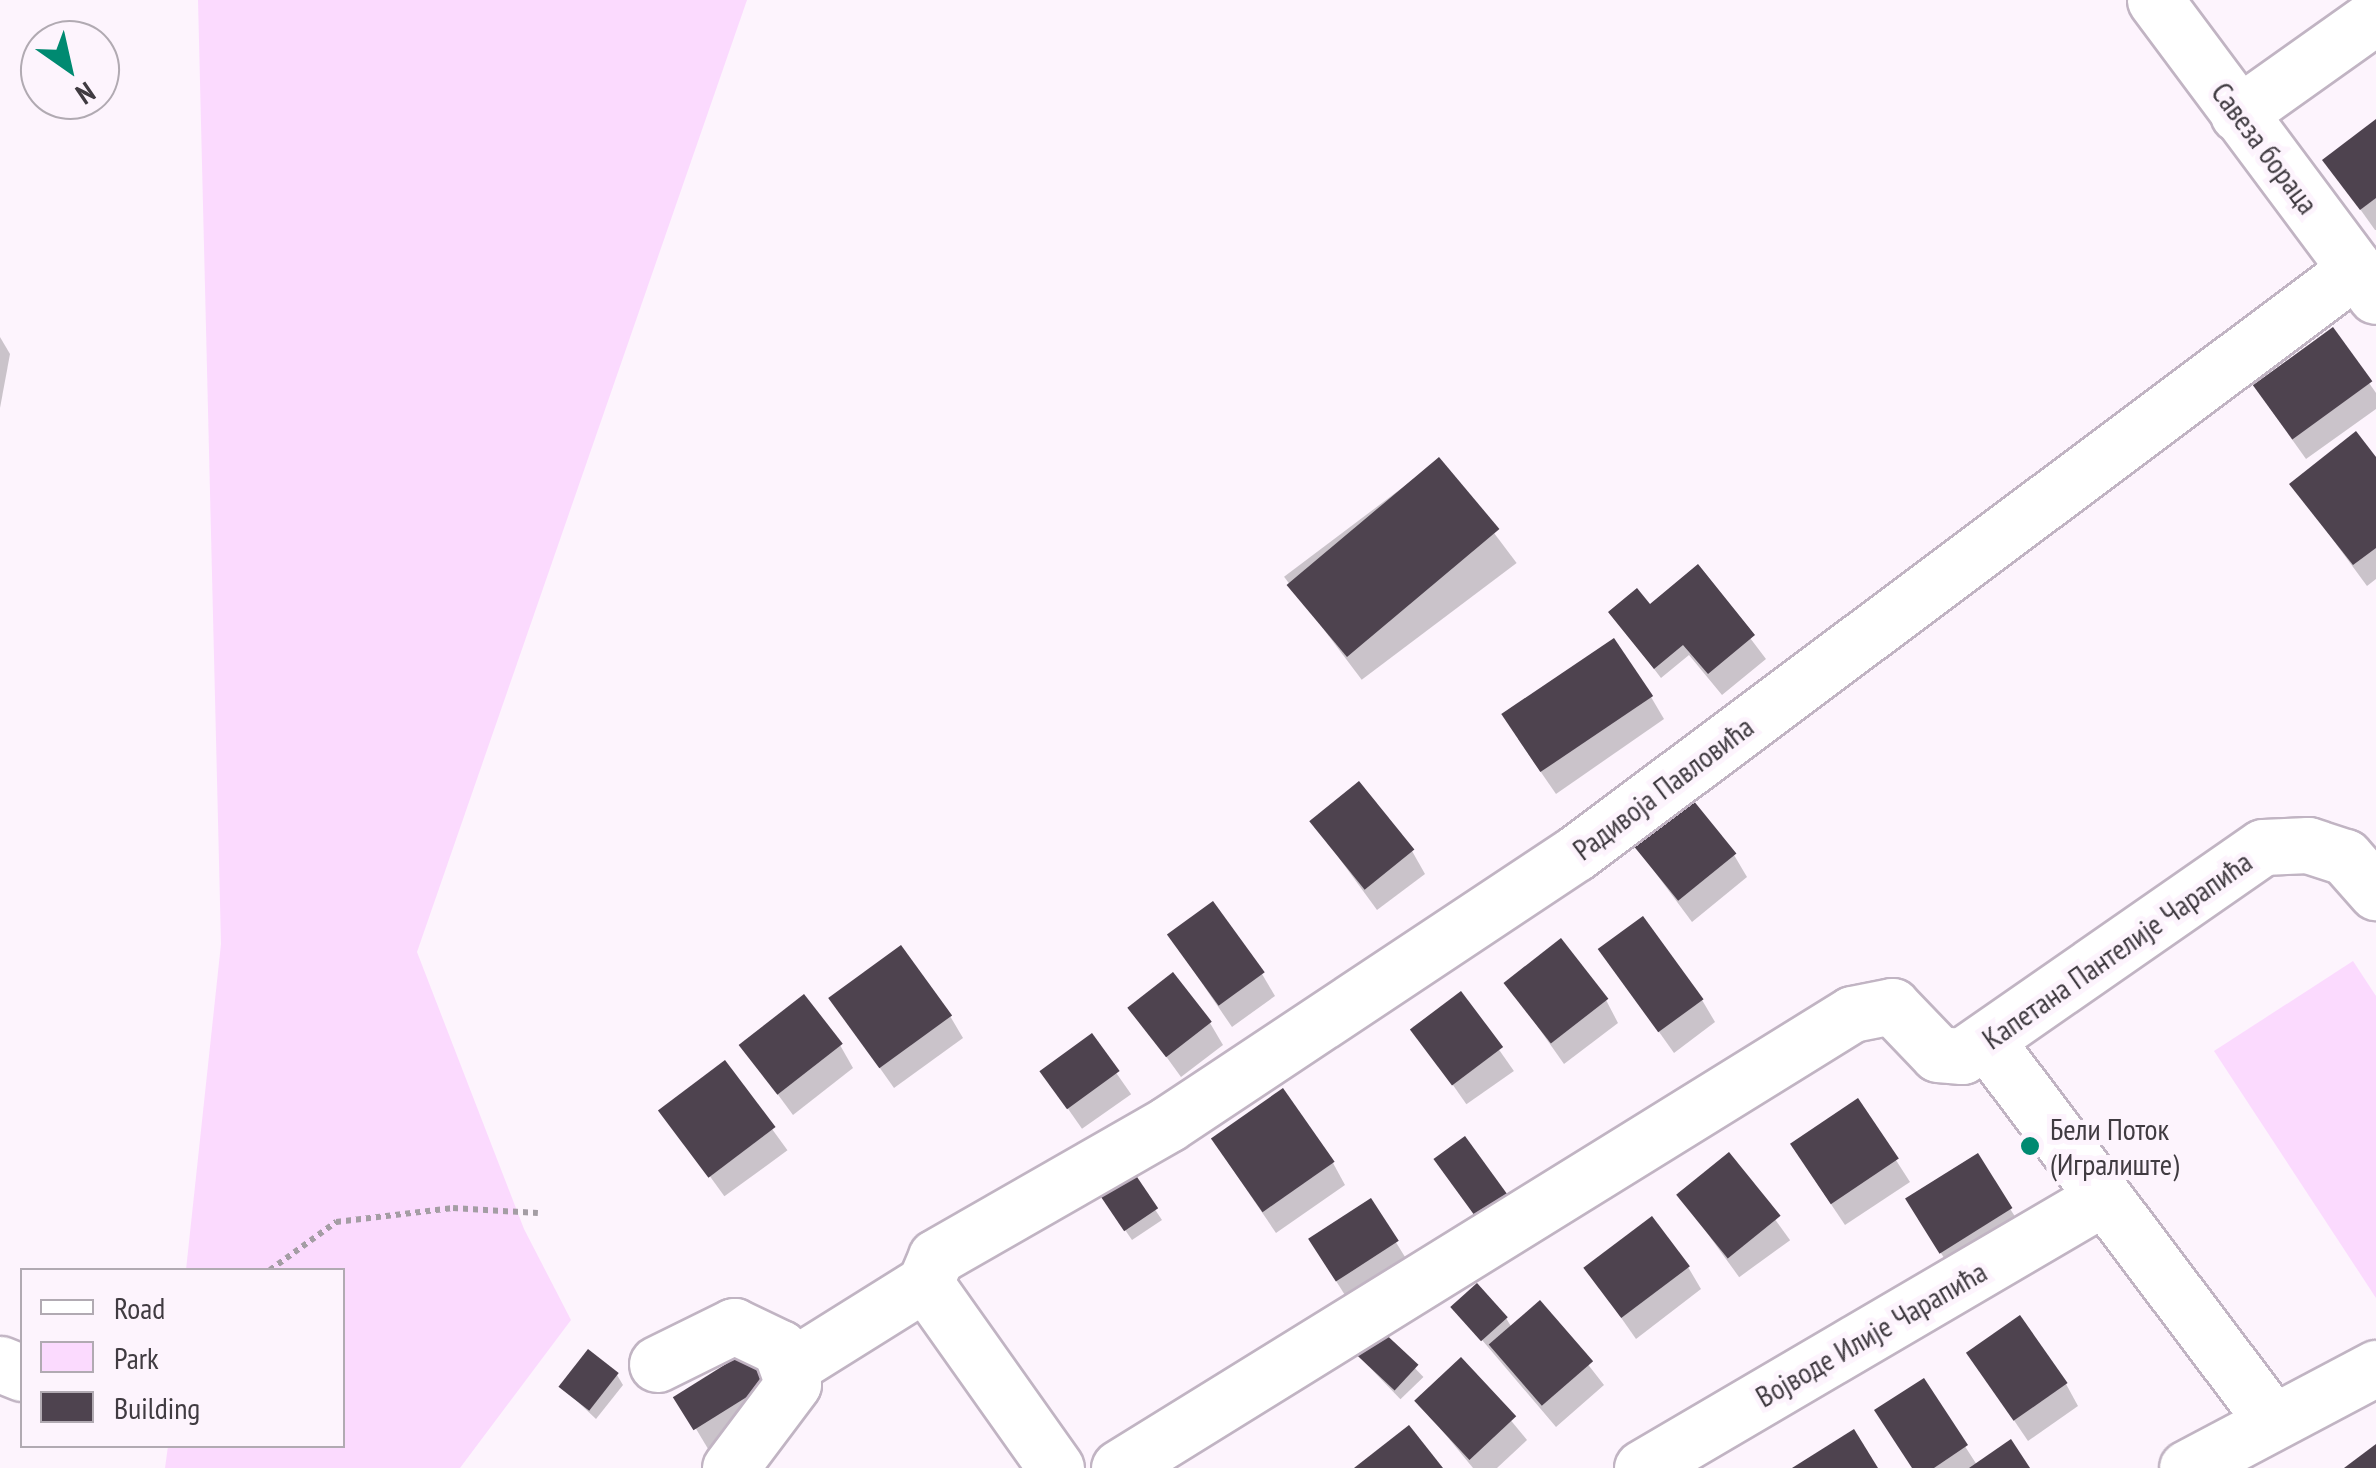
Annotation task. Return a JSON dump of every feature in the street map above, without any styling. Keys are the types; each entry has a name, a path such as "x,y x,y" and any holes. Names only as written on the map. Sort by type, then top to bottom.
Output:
{"street":[{"name":"Савеза бораца","path":"2156,0 2366,282"},
{"path":"2238,114 2376,16"},
{"name":"Радивоја Павловића","path":"792,1366 930,1270 1153,1133 1576,853 2366,282"},
{"name":"Капетана Пантелије Чарапића","path":"1119,1468 1869,1006 1900,1012 1938,1054 1962,1056 2263,847 2308,845 2345,857 2376,892"},
{"path":"1987,1042 2099,1200 2271,1419"},
{"name":"Војводе Илије Чарапића","path":"1642,1468 2099,1200"},
{"path":"930,1270 1056,1468"},
{"path":"657,1364 734,1326 760,1332 792,1366 783,1402 730,1468"},
{"path":"2187,1468 2271,1419 2376,1368"}],"path":[{"path":"273,1268 336,1222 453,1208 538,1213"}],"green space":[{"path":"198,0 747,0 417,952 524,1229 571,1320 460,1468 165,1468 168,1448 345,1448 345,1268 186,1268 221,944"},
{"path":"2353,961 2376,996 2376,1298 2214,1051"}],"building":[{"path":"2376,119 2376,198 2360,210 2322,160"},
{"path":"2333,327 2372,381 2292,439 2253,385"},
{"path":"2356,431 2376,457 2376,548 2353,565 2289,484"},
{"path":"1439,457 1499,529 1347,657 1287,585"},
{"path":"1698,564 1755,635 1708,674 1683,645 1654,669 1608,612 1637,588 1650,604"},
{"path":"1614,638 1653,696 1540,772 1501,714"},
{"path":"1359,781 1414,849 1365,890 1309,821"},
{"path":"1693,800 1736,854 1678,901 1635,847"},
{"path":"1213,901 1265,972 1219,1006 1167,935"},
{"path":"1643,916 1704,999 1658,1032 1598,949"},
{"path":"1561,938 1608,999 1551,1044 1503,983"},
{"path":"901,945 952,1015 879,1068 828,998"},
{"path":"1173,972 1212,1022 1166,1057 1127,1008"},
{"path":"1461,991 1503,1047 1452,1085 1410,1030"},
{"path":"804,994 843,1044 777,1095 739,1045"},
{"path":"1092,1033 1120,1071 1067,1109 1039,1071"},
{"path":"725,1060 776,1127 708,1178 658,1111"},
{"path":"1283,1088 1335,1162 1263,1212 1211,1138"},
{"path":"1858,1098 1899,1159 1831,1204 1790,1144"},
{"path":"1465,1136 1517,1207 1485,1230 1433,1159"},
{"path":"1729,1152 1781,1216 1728,1259 1676,1195"},
{"path":"1978,1153 2012,1208 1940,1254 1905,1199"},
{"path":"1133,1171 1158,1208 1124,1231 1099,1194"},
{"path":"1371,1198 1399,1241 1336,1282 1308,1239"},
{"path":"1652,1216 1690,1266 1621,1318 1583,1268"},
{"path":"1477,1283 1508,1317 1481,1341 1450,1307"},
{"path":"1540,1300 1593,1361 1542,1406 1489,1345"},
{"path":"2020,1315 2068,1383 2014,1421 1966,1353"},
{"path":"1379,1328 1418,1365 1395,1390 1355,1354"},
{"path":"588,1349 619,1373 589,1411 558,1387"},
{"path":"750,1349 771,1382 693,1430 673,1397"},
{"path":"1461,1357 1516,1416 1469,1460 1414,1401"},
{"path":"1924,1378 1968,1445 1934,1468 1912,1468 1874,1410"},
{"path":"1409,1425 1443,1468 1354,1468"},
{"path":"1854,1429 1878,1468 1792,1468"},
{"path":"2011,1439 2030,1468 1969,1468"},
{"path":"2376,1444 2376,1468 2344,1468"}],"place":[{"name":"Бели Поток (Игралиште)","path":"2030,1146"}]}
